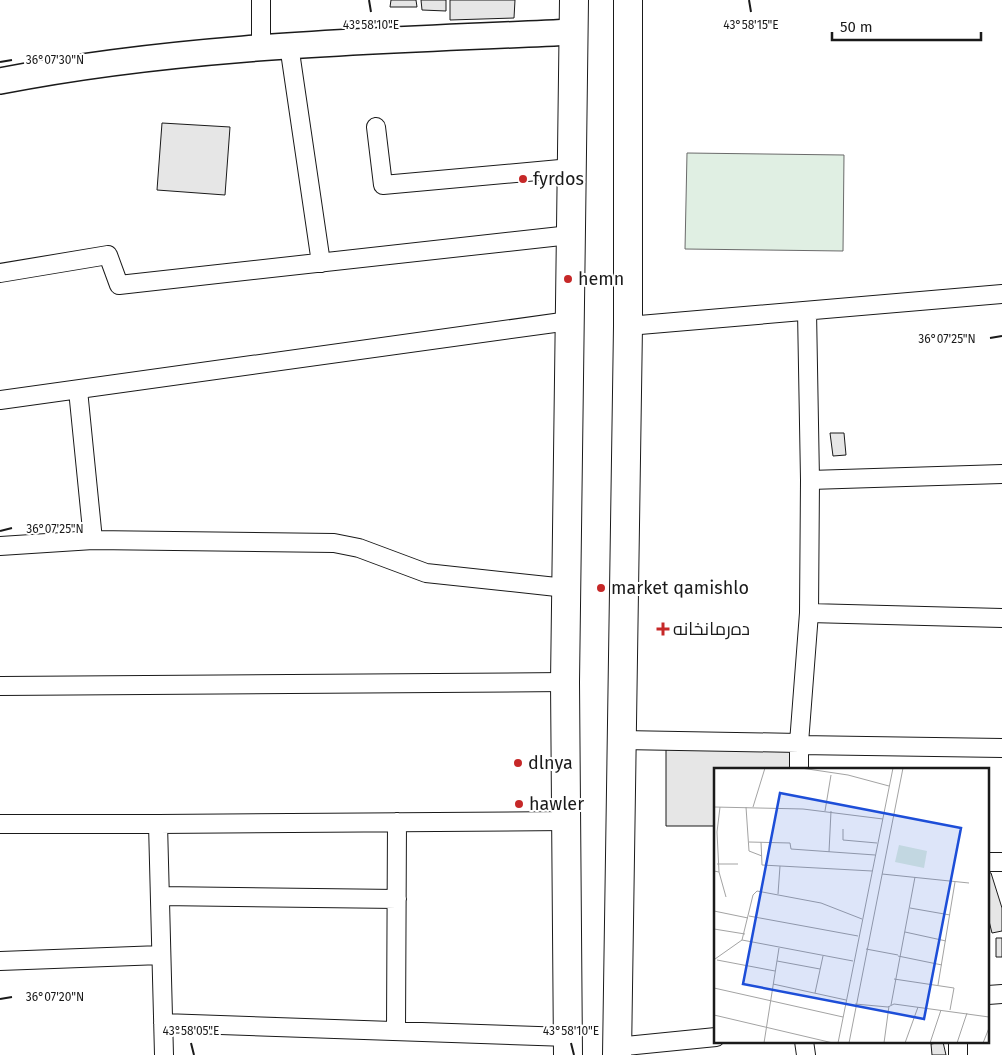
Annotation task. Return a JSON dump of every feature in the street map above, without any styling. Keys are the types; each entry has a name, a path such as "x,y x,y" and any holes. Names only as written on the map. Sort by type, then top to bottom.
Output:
{"highway":[{"path":"568,1046 565,682 574,0"},
{"path":"616,1051 628,326 628,0"}],"street":[{"path":"261,0 261,48"},
{"path":"0,80 138,60 289,45 574,32"},
{"path":"289,45 321,263"},
{"path":"376,127 383,186 571,168"},
{"path":"0,273 108,254 118,286 570,236"},
{"path":"628,326 1002,294"},
{"path":"799,768 799,744 809,613 810,480 807,311"},
{"path":"0,400 569,321"},
{"path":"78,390 93,540"},
{"path":"810,480 1002,474"},
{"path":"0,546 93,540 334,543 359,548 426,573 566,588"},
{"path":"809,613 1002,618"},
{"path":"0,686 565,682"},
{"path":"622,740 1002,748"},
{"path":"0,824 566,821"},
{"path":"396,1031 397,822"},
{"path":"158,824 164,1055"},
{"path":"160,896 396,899"},
{"path":"0,961 161,955"},
{"path":"163,1023 396,1031 568,1046"},
{"path":"616,1051 714,1037"},
{"path":"804,1042 806,1055"},
{"path":"958,1042 958,1055"}],"green space":[{"path":"687,153 844,155 843,251 685,249"}],"building":[{"path":"391,0 416,0 417,7 390,7"},
{"path":"421,0 446,0 446,11 422,10"},
{"path":"450,0 515,0 514,18 450,20"},
{"path":"162,123 230,127 225,195 157,190"},
{"path":"830,433 844,433 846,455 833,456"},
{"path":"666,748 790,749 790,768 714,768 714,826 666,826"},
{"path":"990,873 1002,908 1002,931 992,933 990,925"},
{"path":"996,938 1002,938 1002,957 996,957"},
{"path":"943,1042 946,1055 932,1055 931,1044"}],"place":[{"name":"fyrdos","path":"523,179"},
{"name":"hemn","path":"568,279"},
{"name":"market qamishlo","path":"601,588"},
{"name":"ده‌رمانخانه","path":"663,629"},
{"name":"dlnya","path":"518,763"},
{"name":"hawler","path":"519,804"}]}
